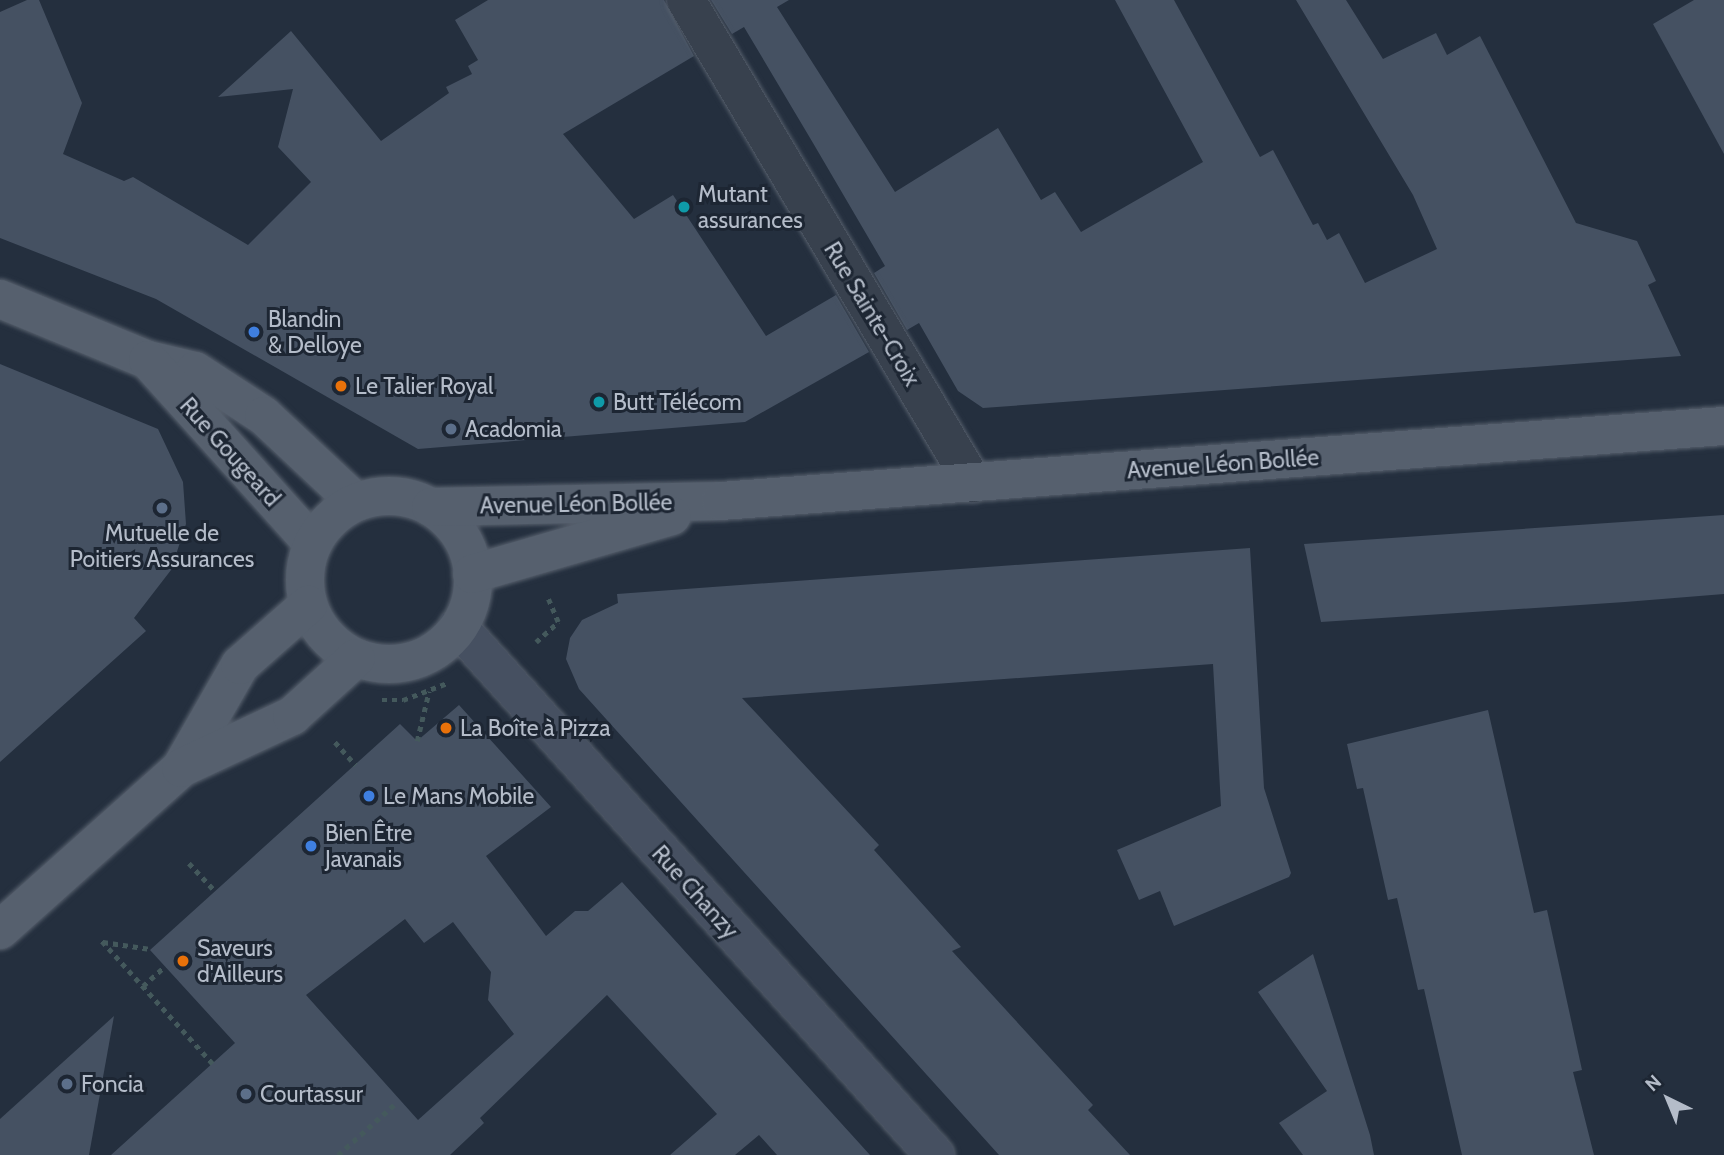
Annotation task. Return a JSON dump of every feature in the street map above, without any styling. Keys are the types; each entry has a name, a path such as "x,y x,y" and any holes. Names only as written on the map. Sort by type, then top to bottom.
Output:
{"main road":[{"name":"Rue Gougeard","path":"0,299 148,360 195,371 264,416 356,502"},
{"name":"Rue Gougeard","path":"148,360 313,544"},
{"name":"Avenue Léon Bollée","path":"431,508 722,501 1724,426"},
{"path":"394,496 431,508 460,536 472,575 470,602 458,626 448,640 420,658 388,664 356,658 326,636 308,605 304,573 313,544 331,520 356,502 394,496"},
{"name":"Avenue Léon Bollée","path":"472,575 722,501"},
{"path":"181,768 240,665 308,605"},
{"name":"Rue Chanzy","path":"458,626 921,1150"},
{"path":"0,930 181,768 292,716 356,658"}],"street":[{"name":"Rue Sainte-Croix","path":"686,0 973,483"}],"path":[{"path":"530,647 558,622 545,591"},
{"path":"376,700 403,700 452,681"},
{"path":"416,741 429,690"},
{"path":"330,736 356,765"},
{"path":"189,863 215,891"},
{"path":"150,949 102,941 213,1064"},
{"path":"143,986 166,966"},
{"path":"338,1155 396,1103"}],"building":[{"path":"27,0 39,0 82,103 63,154 124,181 133,177 248,245 311,182 278,147 293,89 218,97 291,31 381,141 449,93 446,87 472,74 468,66 478,60 455,20 488,0 664,0 694,56 563,134 634,219 673,195 766,336 836,295 869,352 745,422 418,449 156,299 0,238 0,12"},
{"path":"711,0 789,0 777,7 895,192 998,128 1041,200 1055,192 1081,232 1203,162 1115,0 1174,0 1260,157 1273,150 1313,225 1318,223 1327,240 1339,233 1365,283 1437,249 1413,195 1296,0 1346,0 1383,59 1436,33 1447,55 1480,36 1576,223 1637,241 1656,281 1648,285 1681,356 983,408 958,391 919,323 907,330 874,273 885,266 813,143 744,27 732,34"},
{"path":"1694,0 1724,0 1724,154 1653,24"},
{"path":"0,364 158,429 183,482 186,524 171,570 134,618 146,631 0,762"},
{"path":"1724,515 1724,594 1625,602 1321,622 1304,544"},
{"path":"1250,548 1264,788 1291,873 1289,877 1174,926 1160,891 1139,900 1117,850 1221,806 1213,664 742,698 879,845 874,850 961,947 952,951 1093,1105 1088,1110 1130,1155 999,1155 579,689 566,659 570,638 582,620 618,603 617,594"},
{"path":"459,705 551,807 486,856 546,936 575,911 588,911 622,882 870,1155 777,1155 759,1135 735,1155 670,1155 717,1114 607,995 480,1118 484,1123 450,1155 111,1155 235,1043 150,950 400,724 417,741","holes":["405,919 424,943 453,922 491,972 488,1000 514,1034 418,1120 306,995"]},
{"path":"1488,710 1534,913 1547,910 1582,1070 1573,1072 1594,1155 1462,1155 1424,989 1418,990 1397,898 1388,900 1363,788 1357,789 1347,744"},
{"path":"1313,954 1374,1155 1303,1155 1279,1123 1327,1091 1258,992"},
{"name":"Foncia","path":"114,1016 89,1155 0,1155 0,1119"}],"place":[{"name":"Mutant assurances","path":"684,207"},
{"name":"Blandin & Delloye","path":"254,332"},
{"name":"Le Talier Royal","path":"341,386"},
{"name":"Butt Télécom","path":"599,402"},
{"name":"Acadomia","path":"451,429"},
{"name":"Mutuelle de Poitiers Assurances","path":"162,508"},
{"name":"La Boîte à Pizza","path":"446,728"},
{"name":"Le Mans Mobile","path":"369,796"},
{"name":"Bien Être Javanais","path":"311,846"},
{"name":"Saveurs d'Ailleurs","path":"183,961"},
{"name":"Foncia","path":"67,1084"},
{"name":"Courtassur","path":"246,1094"}]}
